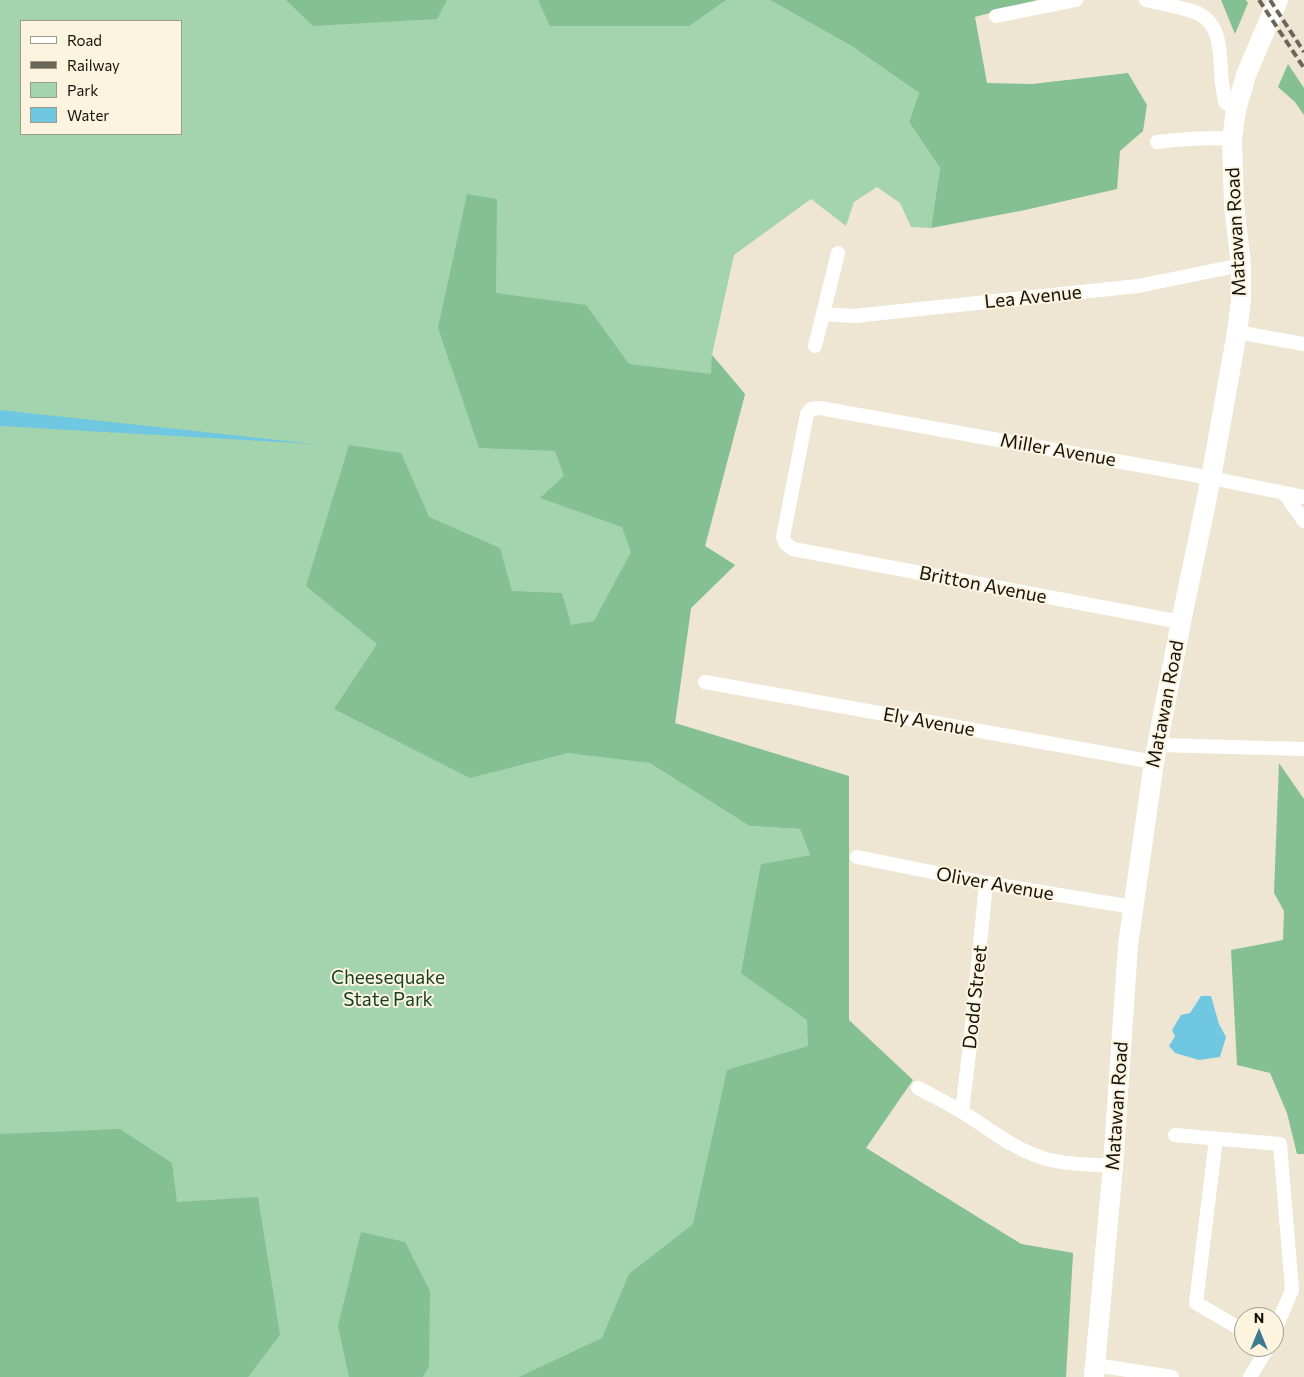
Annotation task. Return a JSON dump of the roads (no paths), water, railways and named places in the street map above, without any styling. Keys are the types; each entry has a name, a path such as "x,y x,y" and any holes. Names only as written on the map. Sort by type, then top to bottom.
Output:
{"main road":[{"name":"Matawan Road","path":"1095,1371 1113,1166 1128,945 1156,753 1211,478 1241,301 1241,265 1234,204 1232,139 1236,110 1246,75 1278,0"}],"street":[{"path":"996,16 1076,0"},
{"path":"1146,0 1196,13 1208,20 1214,28 1220,49 1222,83 1226,102 1236,110"},
{"path":"1157,142 1184,139 1232,139"},
{"path":"815,346 838,253"},
{"name":"Lea Avenue","path":"823,314 854,316 1138,286 1241,265"},
{"path":"1237,332 1304,344"},
{"name":"Miller Avenue","path":"786,544 783,536 807,414 810,408 820,408 1211,478 1304,497"},
{"path":"1285,494 1304,521"},
{"name":"Britton Avenue","path":"786,544 793,549 1181,622"},
{"name":"Ely Avenue","path":"705,682 1156,753 1304,749"},
{"name":"Oliver Avenue","path":"858,858 986,883 1134,907"},
{"name":"Dodd Street","path":"962,1112 986,883"},
{"path":"918,1088 962,1112 1008,1143 1038,1157 1057,1162 1113,1166"},
{"path":"1175,1135 1280,1144 1292,1290 1284,1309"},
{"path":"1216,1139 1196,1303 1234,1325"},
{"path":"1250,1377 1262,1357"},
{"path":"1095,1371 1172,1377"}],"water":[{"path":"0,410 315,444 0,426"},
{"path":"1201,996 1211,996 1219,1024 1226,1037 1220,1057 1199,1060 1175,1053 1169,1046 1175,1036 1172,1030 1181,1015 1190,1013"}],"railway":[{"path":"1259,0 1304,68"},
{"path":"1270,0 1304,52"}],"park label":[{"name":"Cheesequake State Park","path":"388,989"}]}
